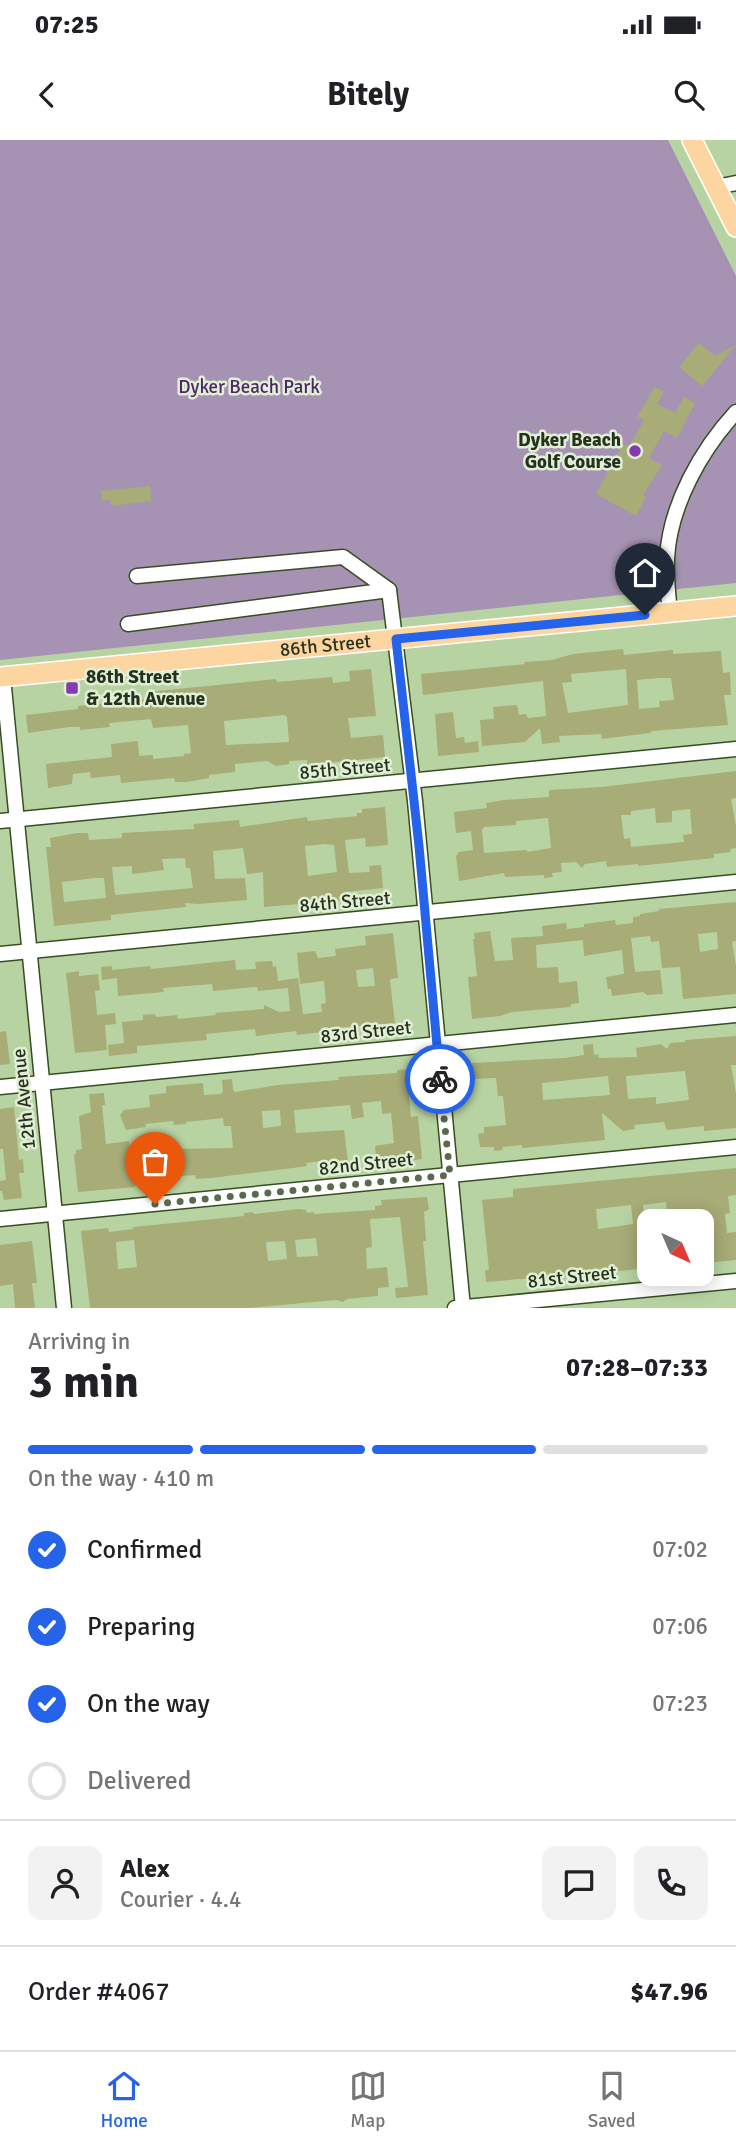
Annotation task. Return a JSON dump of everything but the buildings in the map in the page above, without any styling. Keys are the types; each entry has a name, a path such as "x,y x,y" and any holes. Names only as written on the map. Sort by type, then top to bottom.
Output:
{"main road":[{"path":"692,140 736,227"},
{"name":"86th Street","path":"1,677 736,606"}],"street":[{"path":"716,187 736,183"},
{"path":"670,612 667,556 679,507 692,475 722,428 736,412"},
{"path":"137,576 343,557 389,590 413,781 460,1308"},
{"path":"128,624 389,590"},
{"name":"12th Avenue","path":"1,677 64,1308"},
{"name":"85th Street","path":"0,821 736,749"},
{"name":"84th Street","path":"0,954 736,882"},
{"name":"83rd Street","path":"0,1087 736,1014"},
{"name":"82nd Street","path":"0,1219 736,1147"},
{"name":"81st Street","path":"460,1308 736,1281"}],"green space":[{"name":"Dyker Beach Park","path":"0,140 668,140 736,276 736,583 0,660"}],"way so far":[{"path":"155,1204 450,1175 440,1079"}],"place":[{"name":"Dyker Beach Golf Course","path":"635,451"},
{"name":"86th Street & 12th Avenue","path":"72,688"}],"route":[{"path":"440,1079 413,781 396,639 645,615"}]}
